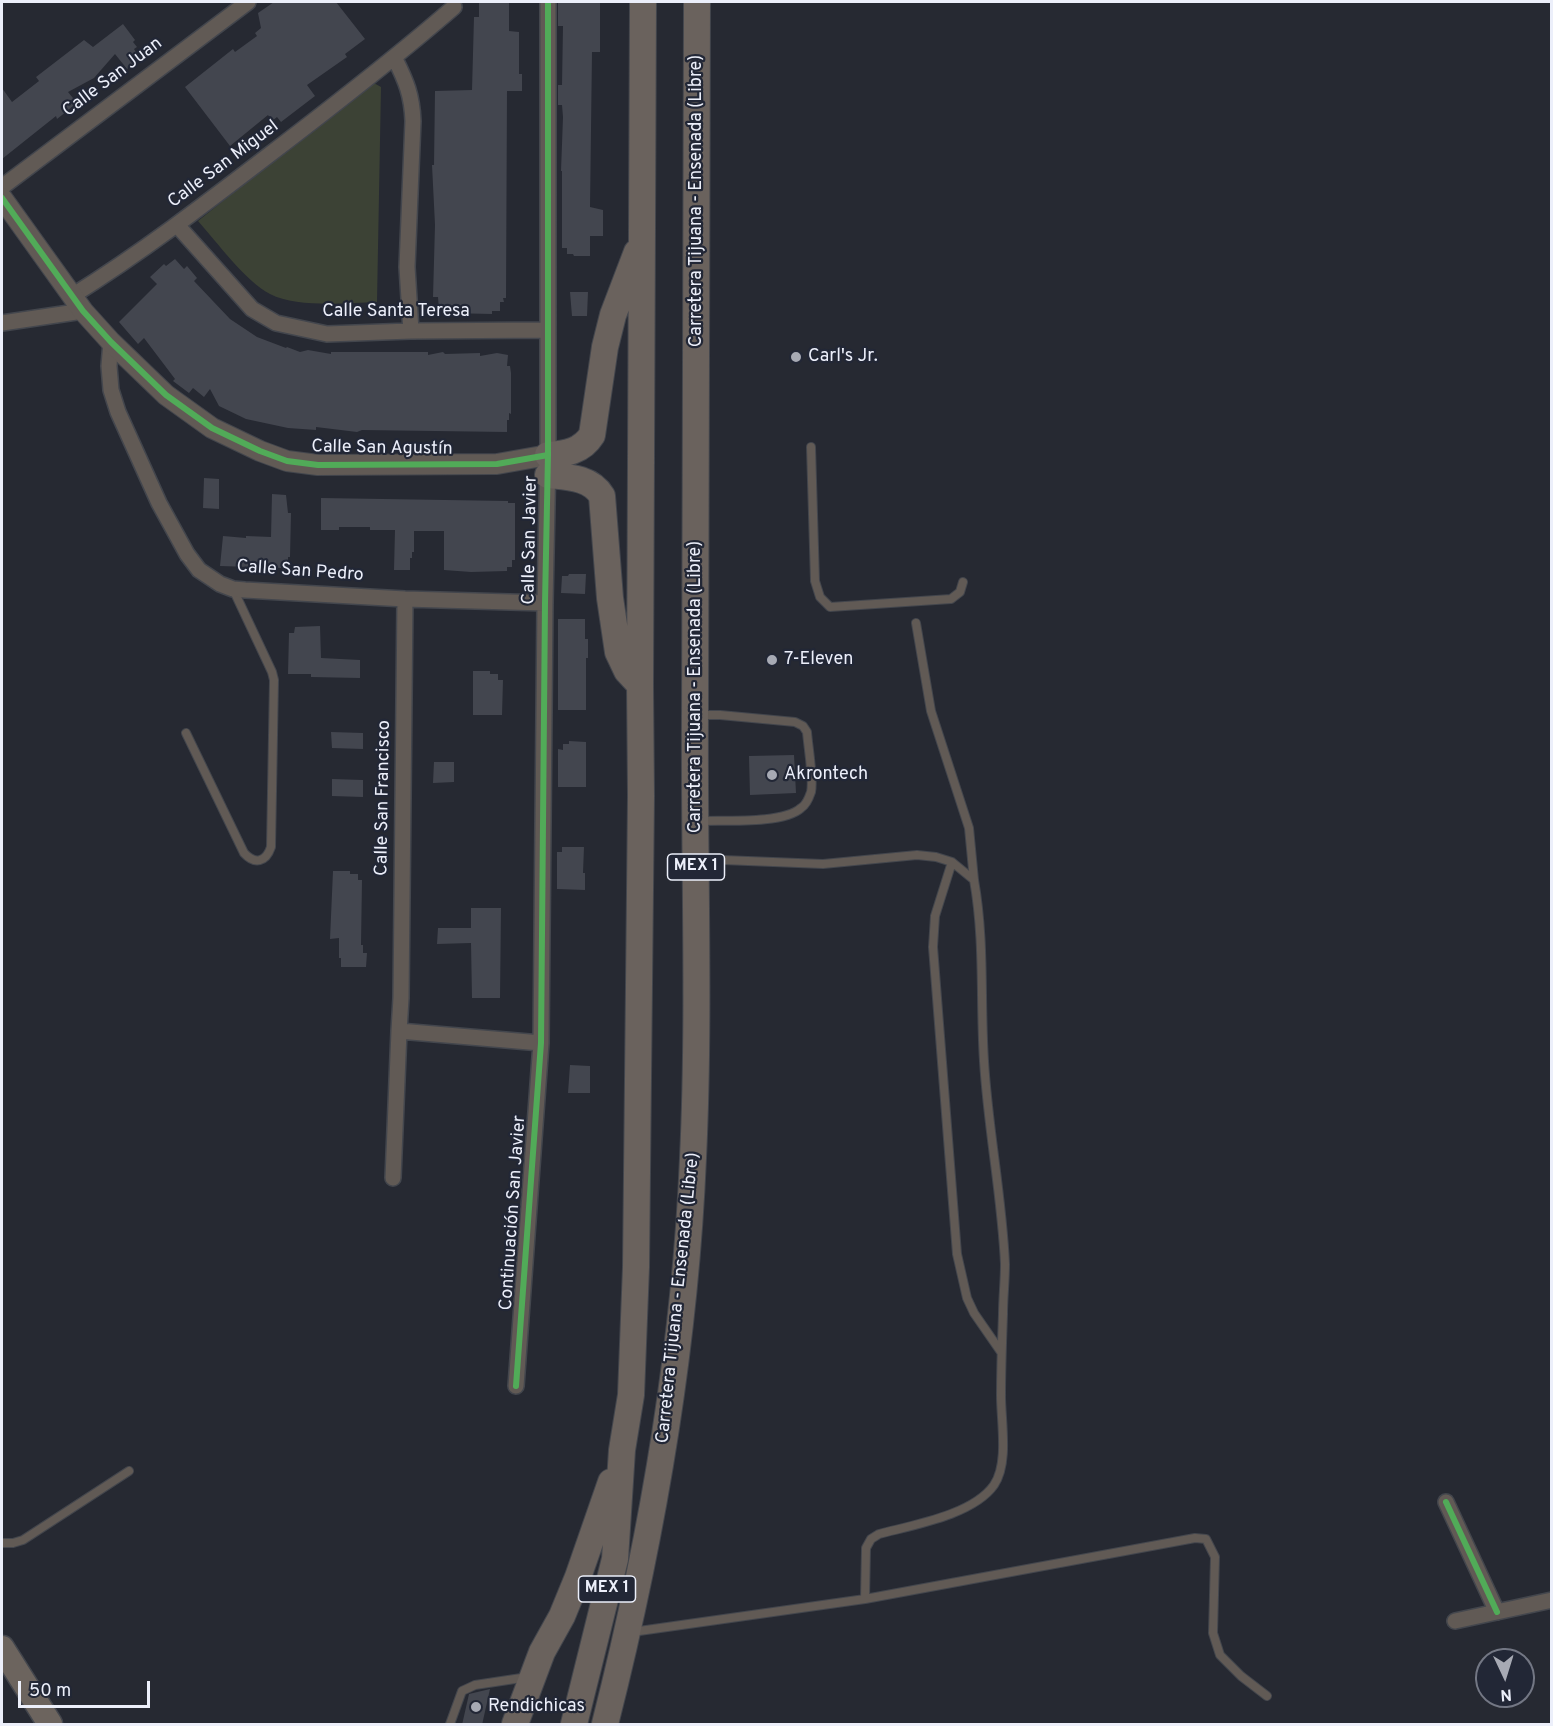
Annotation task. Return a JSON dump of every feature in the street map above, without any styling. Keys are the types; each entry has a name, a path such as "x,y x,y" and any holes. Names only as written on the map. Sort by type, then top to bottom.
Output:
{"highway":[{"name":"MEX 1","path":"574,1725 615,1559 622,1450 631,1395 636,1268 642,796 640,685 643,2"},
{"name":"Carretera Tijuana - Ensenada (Libre)","path":"605,1725 628,1633 662,1463 688,1238 693,1160 696,859 697,2"},
{"path":"548,465 575,451 588,442 592,435 610,326 643,238"},
{"path":"548,465 569,477 585,481 599,490 602,496 610,598 618,652 627,670 640,685"},
{"path":"515,1725 542,1652 562,1616 578,1577 622,1450"}],"main road":[{"path":"2,1648 50,1725"}],"street":[{"name":"Calle San Juan","path":"2,187 248,2"},
{"name":"Calle San Javier","path":"541,1043 548,465 548,2"},
{"name":"Calle San Miguel","path":"78,304 121,266 395,58 454,7"},
{"path":"395,58 412,100 407,267 411,331"},
{"name":"Calle San Agustín","path":"2,198 78,304 111,342 166,394 212,428 287,461 318,465 548,465"},
{"name":"Calle Santa Teresa","path":"177,225 252,309 276,323 327,334 548,330"},
{"path":"2,323 78,304"},
{"name":"Calle San Pedro","path":"111,342 109,366 111,390 118,412 159,503 187,554 199,570 220,585 233,589 405,599 545,603"},
{"name":"Calle San Francisco","path":"393,1178 401,998 405,599"},
{"path":"399,1031 541,1043"},
{"name":"Continuación San Javier","path":"516,1386 541,1043"},
{"path":"1446,1502 1497,1612"},
{"path":"1455,1620 1551,1600"}],"lane":[{"path":"811,447 815,580 820,597 830,607 951,599 960,592 963,582"},
{"path":"186,733 244,853 250,860 264,860 271,847 274,680 233,589"},
{"path":"865,1599 866,1548 871,1539 879,1534 938,1518 971,1506 994,1485 1003,1462 1001,1352 1005,1266 988,1118 982,1011 983,955 980,911 974,880 969,828 931,711 916,623"},
{"path":"695,716 720,715 795,722 803,726 807,732 812,790 801,809 789,815 756,820 696,821"},
{"path":"696,859 823,864 917,855 952,862 974,880"},
{"path":"952,862 935,916 933,947 957,1254 967,1298 974,1313 1001,1352"},
{"path":"2,1543 23,1540 129,1471"},
{"path":"628,1633 865,1599 1195,1538 1206,1539 1215,1557 1213,1633 1220,1655 1241,1676 1267,1696"},
{"path":"450,1725 462,1690 475,1685 532,1676"}],"green space":[{"path":"372,82 381,87 377,302 308,303 270,294 241,271 198,221"}],"building":[{"path":"274,2 336,2 365,39 345,54 347,57 307,85 315,96 281,122 277,117 272,121 268,115 230,146 185,87 233,49 235,52 257,36 255,33 261,28 258,13"},
{"path":"479,2 509,2 509,31 519,32 519,74 522,74 522,91 507,91 506,298 503,298 504,302 500,302 500,311 492,311 492,314 448,313 448,310 439,310 438,297 433,297 435,225 432,165 434,165 435,91 472,90 474,17 479,17"},
{"path":"558,2 600,2 600,52 592,52 590,207 603,210 603,236 590,236 590,256 567,254 567,248 562,248 563,117 562,105 558,105 558,85 562,85 563,26 558,26"},
{"path":"123,24 135,40 133,42 137,47 134,49 140,59 127,69 115,54 94,78 68,92 77,103 57,119 56,116 2,159 2,88 12,102 39,81 36,77 84,40 93,47"},
{"path":"175,259 184,269 187,266 197,278 194,281 230,319 257,337 286,348 300,352 308,350 331,354 331,352 428,352 428,355 443,352 445,354 480,353 480,356 497,353 508,355 507,366 510,366 511,373 511,414 509,413 509,420 507,420 507,432 362,430 357,432 316,427 316,430 288,428 246,419 219,406 210,389 204,397 193,388 189,393 173,381 175,379 144,338 138,344 119,322 157,284 150,277 164,264 166,266"},
{"path":"570,292 588,292 587,316 572,316"},
{"path":"204,478 219,479 219,509 203,508"},
{"path":"272,494 286,495 288,513 291,513 288,564 282,564 282,568 220,566 223,536 271,537"},
{"path":"321,498 508,501 508,503 515,503 515,560 512,560 512,567 507,567 507,571 444,570 444,531 414,531 414,552 410,558 410,570 394,570 395,530 339,527 339,530 321,530"},
{"path":"586,574 585,594 561,593 562,576"},
{"path":"558,619 585,619 585,639 588,639 586,710 558,710"},
{"path":"320,626 321,658 360,660 360,678 288,674 289,633 294,633 295,627"},
{"path":"473,671 490,671 490,674 498,674 498,680 503,680 502,715 473,715"},
{"path":"331,732 363,733 363,749 332,748"},
{"path":"569,741 586,742 586,787 558,787 558,749 563,750 563,744 569,744"},
{"name":"Akrontech","path":"794,755 796,793 750,795 749,756"},
{"path":"434,762 454,762 454,782 433,783"},
{"path":"332,779 363,780 363,797 332,796"},
{"path":"562,847 584,847 585,890 557,889 557,852 562,852"},
{"path":"333,871 350,871 350,874 358,874 358,880 362,880 361,945 363,945 363,953 367,953 366,967 341,967 339,938 330,939"},
{"path":"471,908 501,908 500,998 472,998 471,943 437,944 438,928 471,928"},
{"path":"570,1065 590,1066 590,1093 568,1093"},
{"name":"Rendichicas","path":"490,1689 482,1725 462,1725 469,1694"}],"cycle path":[{"path":"516,1386 541,1043 548,455 548,2"},
{"path":"2,198 83,311 111,342 166,395 212,428 260,451 287,461 318,465 497,464 548,455"},
{"path":"1446,1502 1497,1612"}],"place":[{"name":"Carl's Jr.","path":"796,357"},
{"name":"7-Eleven","path":"772,660"},
{"name":"Akrontech","path":"772,775"},
{"name":"Rendichicas","path":"476,1707"}]}
